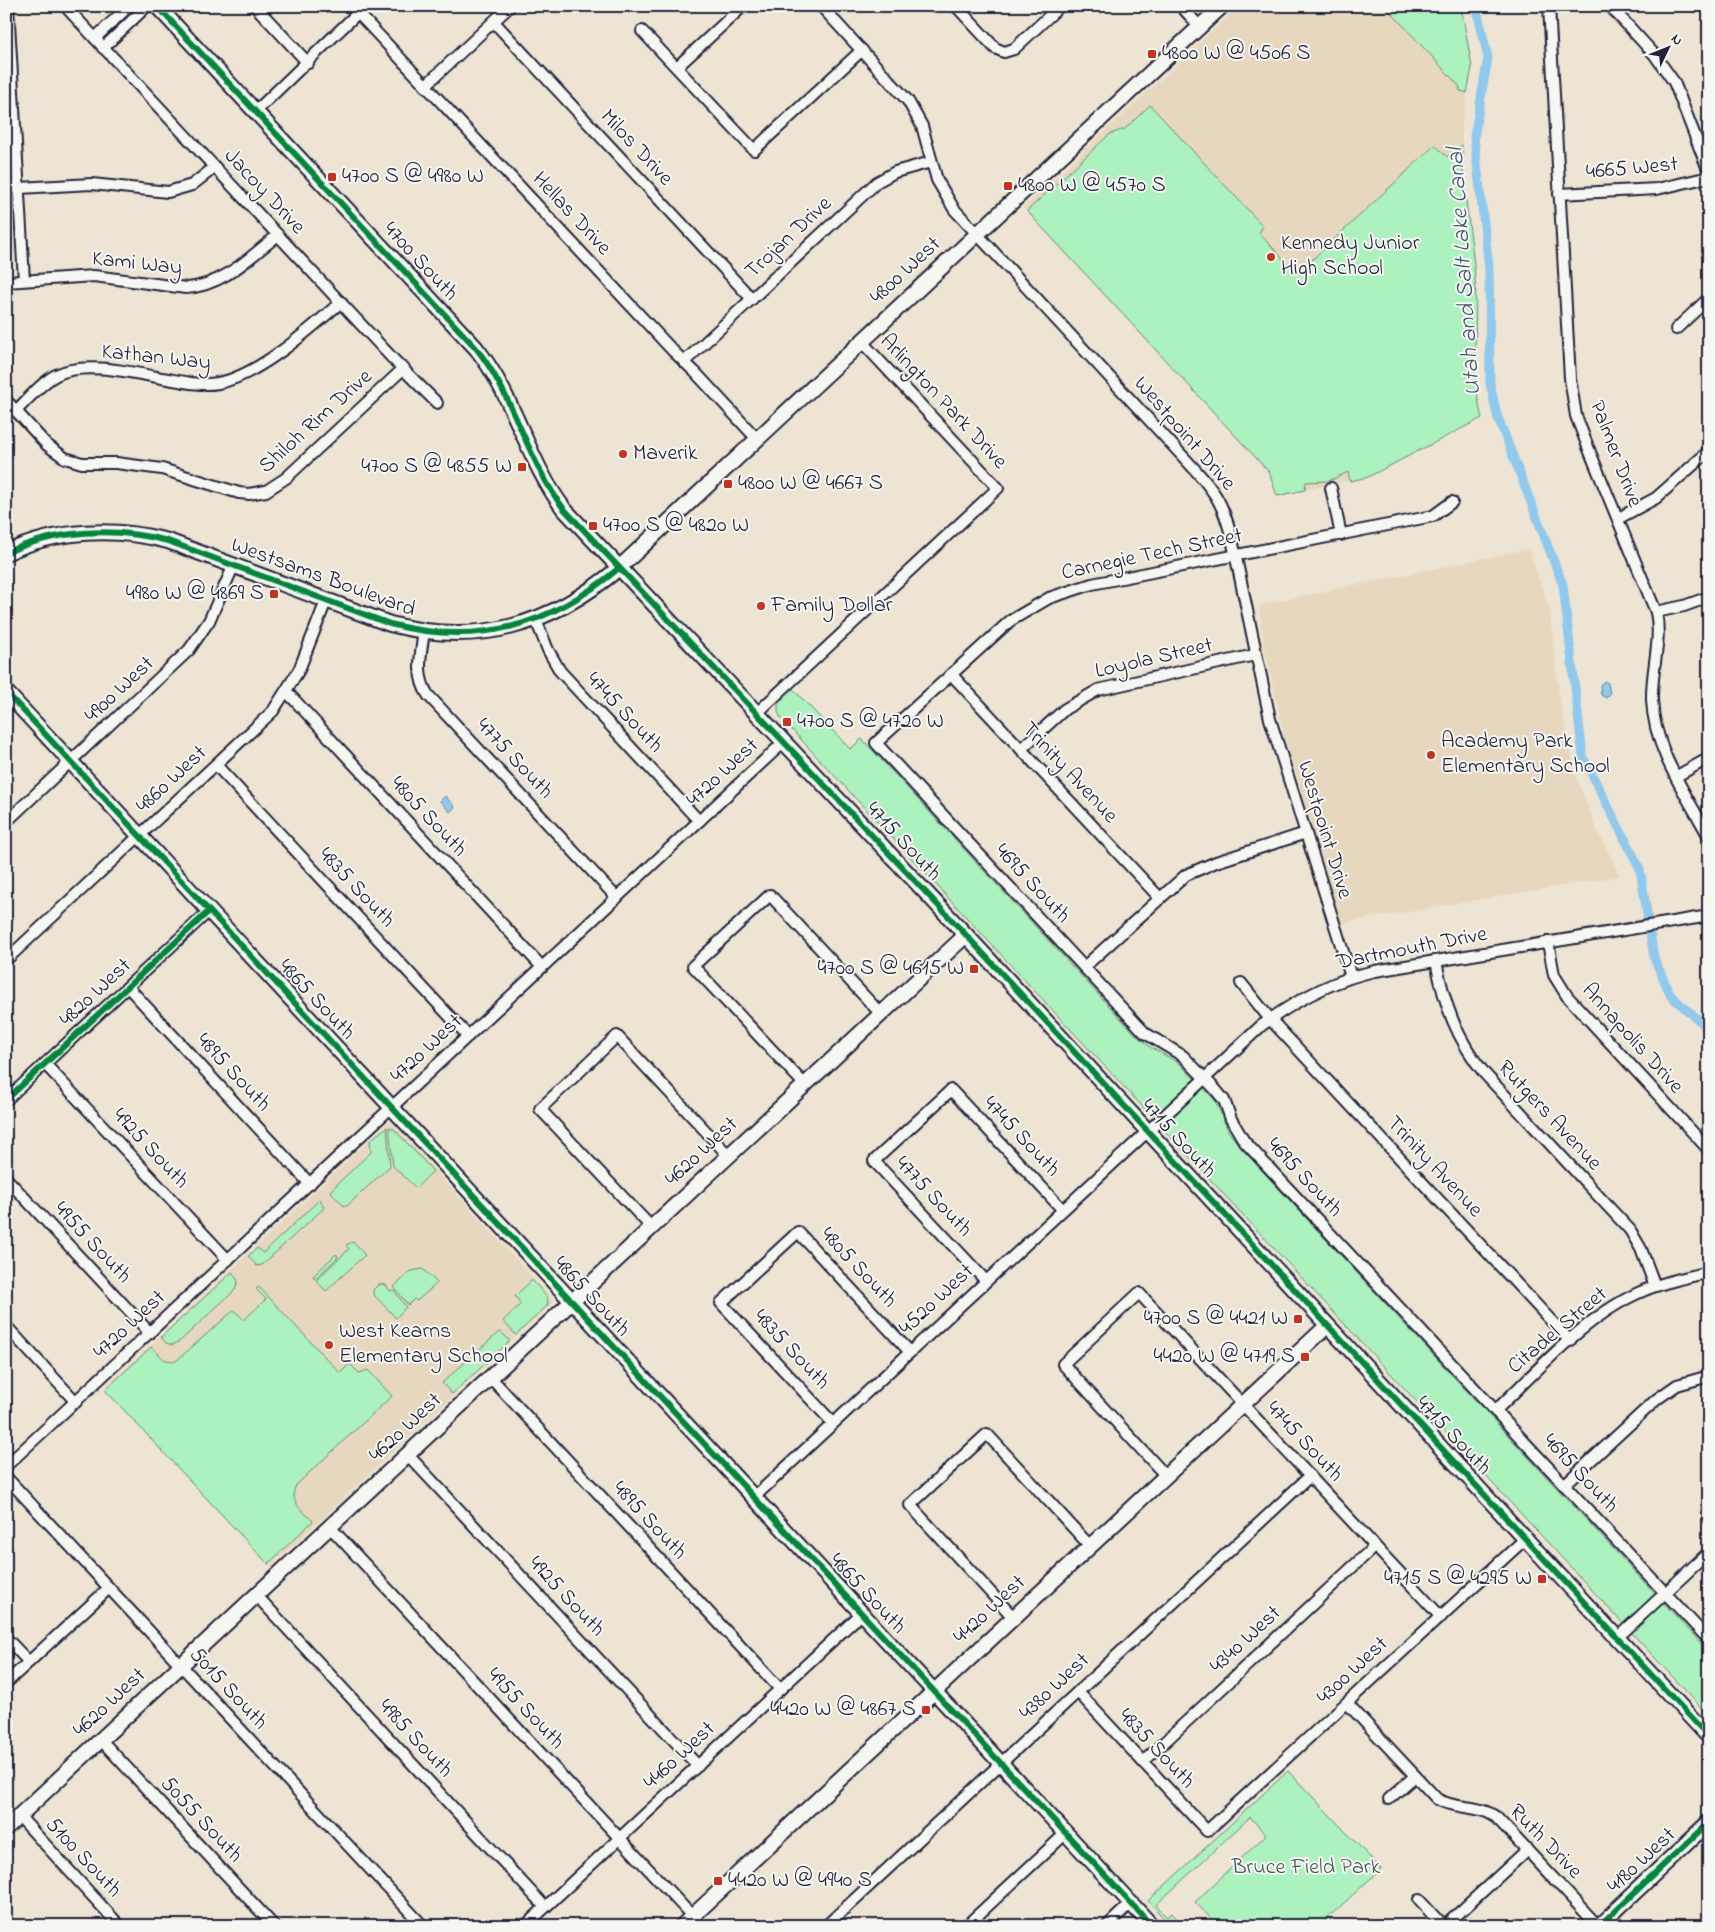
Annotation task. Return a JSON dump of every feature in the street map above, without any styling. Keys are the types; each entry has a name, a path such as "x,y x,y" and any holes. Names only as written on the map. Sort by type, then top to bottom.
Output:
{"street":[{"path":"8,6 24,280"},
{"name":"Jacoy Drive","path":"65,6 437,403"},
{"path":"95,38 128,6"},
{"path":"104,48 147,6"},
{"name":"4700 South","path":"157,6 485,359 502,386 538,470 551,491 564,509 618,568"},
{"path":"255,6 308,63"},
{"path":"425,86 510,6"},
{"path":"677,67 742,6"},
{"name":"Westpoint Drive","path":"821,6 894,84 916,114 922,126 931,162 944,195 976,235 1210,486 1226,513 1255,656 1273,728 1351,977"},
{"path":"956,6 992,46 1004,52 1014,49 1060,6"},
{"path":"1180,6 1200,27"},
{"name":"4800 West","path":"618,568 1222,6"},
{"name":"Palmer Drive","path":"1548,6 1570,378 1576,416 1656,612 1658,623 1652,698 1654,720 1659,740 1709,837"},
{"path":"1610,6 1654,54 1674,82 1709,172"},
{"path":"256,111 362,10"},
{"name":"Hellas Drive","path":"362,10 425,86 757,439"},
{"name":"Milos Drive","path":"494,22 752,299"},
{"path":"642,31 754,150 862,50"},
{"name":"Trojan Drive","path":"684,362 881,179 895,172 931,162"},
{"path":"19,188 92,184 168,192 192,185 215,167"},
{"name":"4665 West","path":"1559,194 1657,189 1709,177"},
{"name":"Kami Way","path":"6,282 94,276 186,288 198,287 222,278 278,235"},
{"path":"1676,329 1709,298"},
{"name":"Kathan Way","path":"16,411 54,376 73,370 117,370 205,384 234,379 256,368 341,302"},
{"name":"Arlington Park Drive","path":"757,713 998,488 862,342"},
{"name":"Shiloh Rim Drive","path":"6,400 47,445 65,458 82,463 116,463 162,469 239,493 258,493 275,487 286,478 404,368"},
{"path":"1619,518 1656,498 1709,451"},
{"path":"1331,488 1341,535"},
{"name":"Carnegie Tech Street","path":"876,744 1005,624 1048,598 1092,584 1433,516 1452,502"},
{"name":"Westsams Boulevard","path":"6,553 23,545 63,535 106,532 154,537 390,624 424,631 474,634 536,620 575,601 618,568"},
{"name":"4900 West","path":"6,822 189,650 209,621 234,565"},
{"name":"4715 South","path":"618,568 785,741 1709,1736"},
{"path":"1656,612 1684,606 1709,597"},
{"name":"4860 West","path":"6,960 273,711 287,692 299,670 326,601"},
{"name":"4745 South","path":"536,620 548,650 560,671 699,821"},
{"name":"4775 South","path":"424,631 419,673 423,688 428,695 617,898"},
{"name":"Loyola Street","path":"1021,749 1065,709 1098,690 1255,656"},
{"name":"Trinity Avenue","path":"951,674 1159,897"},
{"name":"4865 South","path":"6,692 1152,1926"},
{"name":"4805 South","path":"287,692 542,967"},
{"name":"4720 West","path":"6,1466 785,741"},
{"name":"4695 South","path":"876,744 1146,1033 1183,1056 1204,1078 1224,1100 1231,1120 1244,1141 1709,1640"},
{"path":"1677,776 1709,758"},
{"name":"4835 South","path":"216,765 468,1036"},
{"path":"1084,967 1178,880 1201,867 1306,833"},
{"path":"805,1085 692,966 770,895 881,1014"},
{"name":"4820 West","path":"6,1100 209,911"},
{"name":"Dartmouth Drive","path":"1147,1131 1270,1019 1300,999 1351,977 1709,916"},
{"name":"4620 West","path":"6,1828 966,936"},
{"name":"Annapolis Drive","path":"1548,942 1554,975 1567,996 1709,1150"},
{"name":"Rutgers Avenue","path":"1436,961 1450,1018 1469,1053 1485,1074 1630,1230 1641,1249 1655,1286"},
{"name":"Trinity Avenue","path":"1240,983 1270,1019 1570,1341"},
{"name":"4895 South","path":"128,987 310,1184"},
{"path":"652,1228 540,1109 618,1036 729,1156"},
{"name":"4925 South","path":"45,1064 228,1260"},
{"name":"4745 South","path":"874,1161 951,1090 1062,1209"},
{"name":"4520 West","path":"753,1498 1147,1131"},
{"name":"4775 South","path":"874,1161 986,1281"},
{"name":"4955 South","path":"6,1178 150,1333"},
{"name":"4805 South","path":"721,1303 798,1232 910,1352"},
{"name":"Citadel Street","path":"1495,1411 1570,1341 1608,1310 1628,1298 1655,1286 1709,1272"},
{"name":"4745 South","path":"1166,1476 1063,1364 1139,1293 1441,1617"},
{"name":"4835 South","path":"721,1303 833,1423"},
{"path":"6,1326 76,1402"},
{"name":"4420 West","path":"687,1921 1327,1326"},
{"path":"1564,1485 1657,1399 1677,1386 1709,1376"},
{"name":"4895 South","path":"491,1378 780,1689"},
{"path":"1014,1618 910,1505 987,1434 1090,1546"},
{"name":"4925 South","path":"408,1455 698,1766"},
{"name":"4380 West","path":"826,1926 1310,1476"},
{"name":"5015 South","path":"6,1477 423,1926"},
{"name":"4955 South","path":"330,1527 620,1838 687,1921"},
{"name":"4300 West","path":"1207,1831 1525,1539"},
{"name":"4340 West","path":"1143,1762 1375,1546"},
{"path":"1617,1638 1709,1552"},
{"path":"6,1683 109,1588"},
{"name":"4985 South","path":"257,1596 546,1907"},
{"name":"4460 West","path":"525,1926 861,1614"},
{"path":"6,1638 29,1662"},
{"name":"4835 South","path":"1078,1692 1207,1831"},
{"name":"Ruth Drive","path":"1347,1703 1430,1793 1446,1803 1490,1812 1599,1926"},
{"name":"5055 South","path":"101,1740 274,1926"},
{"path":"1389,1800 1415,1776"},
{"name":"5100 South","path":"19,1816 120,1926"},
{"name":"4180 West","path":"1599,1926 1709,1822"},
{"path":"966,1926 1066,1833"},
{"path":"1419,1900 1444,1926 1527,1850"},
{"path":"1107,1926 1131,1903"}],"shaded area":[{"name":"Kennedy Junior High School","path":"1239,6 1461,6 1472,67 1462,124 1462,167 1475,278 1477,391 1482,418 1368,477 1277,496 1269,472 1023,208"},
{"name":"Academy Park Elementary School","path":"1529,549 1550,613 1559,696 1576,776 1596,828 1620,876 1341,923 1284,735 1264,645 1259,605"},
{"name":"West Kearns Elementary School","path":"390,1121 554,1301 270,1567 104,1389"}],"green space":[{"path":"1385,6 1461,6 1472,67 1467,93 1459,90 1460,87"},
{"name":"Kennedy Junior High School","path":"1150,105 1263,226 1259,233 1297,274 1435,145 1447,157 1462,145 1476,295 1476,384 1482,418 1368,477 1350,481 1348,472 1329,481 1306,482 1305,490 1277,496 1269,472 1027,211 1110,134 1125,129"},
{"path":"792,688 850,749 862,739 1134,1033 1150,1047 1179,1063 1215,1100 1228,1131 1241,1148 1709,1652 1709,1716 781,718 778,712 778,704"},
{"path":"387,1127 390,1166 347,1206 344,1206 330,1191 371,1152 370,1140"},
{"path":"389,1127 395,1130 433,1171 416,1188 393,1166"},
{"path":"320,1199 324,1208 262,1265 257,1266 248,1256 257,1248 263,1253"},
{"path":"353,1242 365,1255 326,1291 316,1280 349,1249 346,1245"},
{"path":"336,1254 338,1257 315,1279 313,1276"},
{"path":"423,1269 437,1283 417,1301 414,1299 408,1305 394,1287 411,1271"},
{"path":"232,1272 238,1281 235,1290 180,1341 173,1345 166,1343 161,1337"},
{"path":"532,1280 547,1297 548,1305 516,1335 503,1321 521,1304 515,1296"},
{"path":"379,1284 386,1285 390,1291 394,1290 406,1307 396,1318 373,1294 373,1290"},
{"path":"259,1287 340,1373 350,1364 359,1373 368,1370 392,1396 296,1485 294,1491 295,1501 313,1521 268,1564 105,1390 151,1347 165,1360 176,1361 234,1310 244,1320 266,1299 256,1289"},
{"path":"500,1331 510,1341 452,1394 442,1383"},
{"name":"Bruce Field Park","path":"1288,1771 1381,1869 1319,1926 1218,1926 1195,1902 1266,1835 1250,1817 1156,1905 1167,1917 1172,1913 1184,1926 1171,1926 1148,1901"}],"water":[{"path":"1604,681 1608,683 1610,694 1606,698 1601,695 1600,685"},
{"path":"445,796 455,807 450,812 440,801"}],"waterway":[{"name":"Utah and Salt Lake Canal","path":"1476,6 1488,58 1474,137 1489,268 1490,383 1497,415 1563,585 1583,757 1640,869 1654,958 1671,996 1709,1029"}],"cycle path":[{"path":"157,6 476,348 501,387 540,470 564,509 966,935 1709,1737"},
{"path":"6,553 25,545 65,535 107,532 148,537 168,541 390,624 422,631 453,633 483,632 512,626 539,617 593,588 619,568"},
{"path":"6,692 1152,1926"},
{"path":"6,1100 209,911"},
{"path":"1599,1926 1709,1822"}],"place":[{"name":"4800 W @ 4506 S","path":"1152,54"},
{"name":"4700 S @ 4980 W","path":"332,177"},
{"name":"4800 W @ 4570 S","path":"1008,186"},
{"name":"Kennedy Junior High School","path":"1271,257"},
{"name":"Maverik","path":"623,454"},
{"name":"4700 S @ 4855 W","path":"522,467"},
{"name":"4800 W @ 4667 S","path":"728,484"},
{"name":"4700 S @ 4820 W","path":"593,526"},
{"name":"4980 W @ 4869 S","path":"274,594"},
{"name":"Family Dollar","path":"761,606"},
{"name":"4700 S @ 4720 W","path":"787,722"},
{"name":"Academy Park Elementary School","path":"1431,755"},
{"name":"4700 S @ 4615 W","path":"974,969"},
{"name":"4700 S @ 4421 W","path":"1298,1319"},
{"name":"West Kearns Elementary School","path":"329,1345"},
{"name":"4420 W @ 4719 S","path":"1305,1357"},
{"name":"4715 S @ 4295 W","path":"1542,1579"},
{"name":"4420 W @ 4867 S","path":"926,1710"},
{"name":"4420 W @ 4940 S","path":"718,1881"}]}
